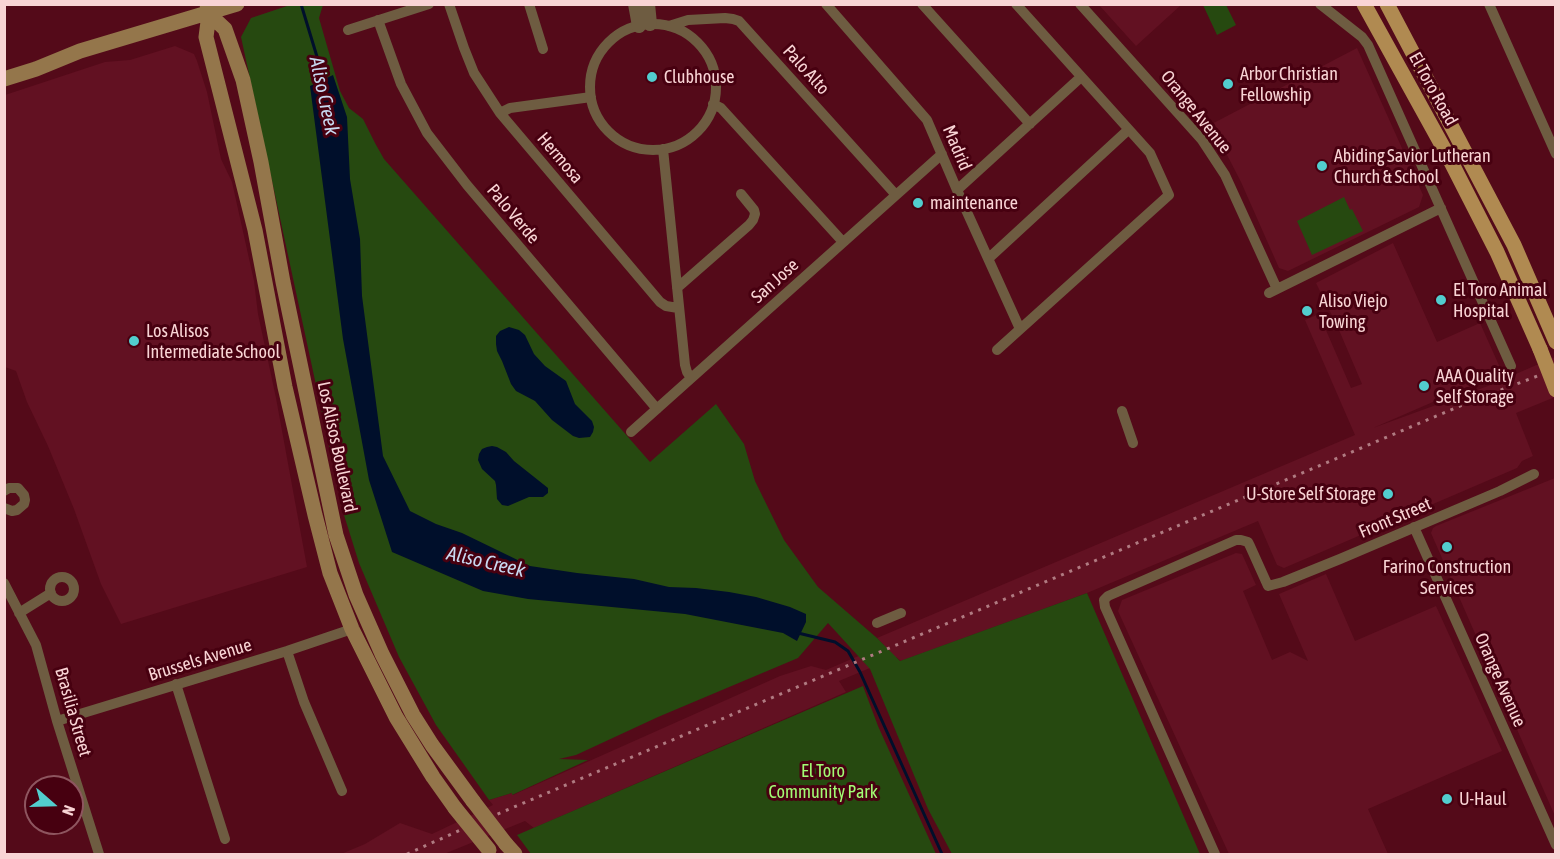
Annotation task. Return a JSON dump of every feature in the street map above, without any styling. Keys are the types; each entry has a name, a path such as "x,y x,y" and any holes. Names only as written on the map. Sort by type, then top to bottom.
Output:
{"main road":[{"path":"4,78 208,9 237,4"},
{"name":"El Toro Road","path":"1364,4 1448,156 1497,252 1556,390"},
{"name":"El Toro Road","path":"1387,4 1514,245 1556,342"},
{"name":"Los Alisos Boulevard","path":"208,9 206,37 255,230 285,387 330,573 352,629 396,717 433,777 491,852"},
{"name":"Los Alisos Boulevard","path":"208,9 225,29 243,80 336,535 356,595 386,664 413,715 432,745 510,849"}],"street":[{"path":"348,30 429,4"},
{"name":"Hermosa","path":"449,4 474,73 500,114 660,302 666,306 678,308"},
{"path":"529,4 543,49"},
{"path":"635,4 645,25"},
{"path":"645,25 648,4"},
{"name":"Madrid","path":"826,4 927,120 1020,329"},
{"path":"922,4 1029,124"},
{"path":"997,350 1169,195 1150,153 1016,4"},
{"name":"Orange Avenue","path":"1080,4 1202,140 1225,175 1273,291 1441,208"},
{"path":"1320,4 1362,37 1368,45 1511,366"},
{"path":"1489,4 1556,154"},
{"name":"Palo Alto","path":"669,26 688,20 725,18 740,21 896,195"},
{"name":"Palo Verde","path":"378,20 401,84 427,134 474,194 657,408"},
{"path":"645,25 669,26 695,40 708,56 716,84 710,114 698,130 682,143 663,149 630,146 616,138 604,127 596,113 591,97 592,74 601,52 618,35 628,29 645,25"},
{"path":"957,190 1081,76"},
{"path":"500,114 510,108 591,97"},
{"path":"713,104 721,108 843,242"},
{"path":"989,258 1128,130"},
{"path":"663,149 678,308 685,365 691,378"},
{"name":"San Jose","path":"631,432 942,154"},
{"path":"676,288 753,220 754,210 741,194"},
{"path":"1122,411 1133,443"},
{"name":"Front Street","path":"1215,855 1108,614 1104,600 1114,592 1236,540 1245,541 1250,546 1268,586 1283,582 1500,491 1534,474"},
{"path":"4,491 9,488 18,488 25,500 17,510 4,508"},
{"name":"Orange Avenue","path":"1414,527 1556,845"},
{"name":"Brasilia Street","path":"4,584 36,645 99,855"},
{"path":"20,613 51,593"},
{"path":"877,623 901,613"},
{"name":"Brussels Avenue","path":"57,721 352,629"},
{"path":"286,651 304,702 342,791"},
{"path":"176,684 225,839"}],"shaded area":[{"path":"1099,5 1181,5 1136,46"},
{"name":"Los Alisos Intermediate School","path":"175,46 194,54 197,61 207,92 221,159 232,182 254,281 258,314 307,567 121,624 101,584 74,509 27,402 16,371 5,367 5,95 105,62 130,60"},
{"name":"Abiding Savior Lutheran Church & School","path":"1357,48 1423,195 1419,207 1288,271 1279,268 1225,151 1206,127"},
{"path":"1393,243 1437,342 1480,323 1502,372 1373,428 1488,386 1555,357 1555,397 1516,413 1533,456 1522,461 1517,468 1284,568 1277,565 1258,521 1087,593 901,661 896,657 839,681 846,692 534,828 525,821 444,854 341,854 365,844 400,823 432,834 493,805 489,800 512,793 513,795 780,676 811,666 826,670 884,645 877,638 1355,435 1305,320 1319,314 1351,388 1362,384 1316,283"},
{"path":"1555,478 1555,816 1431,533 1436,526"},
{"path":"1236,553 1242,554 1256,585 1243,591 1272,660 1290,652 1308,661 1279,594 1326,574 1355,641 1436,606 1502,751 1368,809 1388,854 1229,854 1118,611 1122,600"}],"green space":[{"path":"1204,4 1226,5 1236,25 1217,35"},
{"path":"290,5 323,5 319,18 340,91 349,108 363,119 384,159 650,462 716,404 744,444 755,481 784,540 818,587 900,661 1087,593 1200,854 952,854 928,809 870,669 828,623 798,658 658,717 576,755 559,759 588,760 512,795 512,793 489,800 436,725 399,657 359,563 344,515 241,37 251,18"},
{"path":"1344,197 1363,231 1312,255 1297,221"},
{"name":"El Toro Community Park","path":"863,686 878,726 936,854 531,854 517,835"}],"water":[{"path":"333,75 347,117 350,179 360,239 362,296 383,456 410,511 530,566 634,579 669,587 729,592 790,607 806,614 806,622 797,641 783,633 685,614 528,599 483,591 392,552 369,480 343,339 310,86"},
{"path":"509,327 525,335 534,354 545,366 566,381 575,404 592,421 594,427 590,437 573,436 552,420 535,401 516,391 511,384 496,344 496,336 500,331"},
{"path":"492,446 506,452 548,488 548,493 543,497 529,497 508,506 502,505 497,499 495,481 482,469 478,460 482,449"}],"waterway":[{"name":"Aliso Creek","path":"301,4 324,83"},
{"name":"Aliso Creek","path":"798,633 835,642 848,651 860,672 942,854"}],"railway":[{"path":"407,854 1472,401 1556,369"}],"place":[{"name":"Clubhouse","path":"652,77"},
{"name":"Arbor Christian Fellowship","path":"1228,84"},
{"name":"Abiding Savior Lutheran Church & School","path":"1322,166"},
{"name":"maintenance","path":"918,203"},
{"name":"El Toro Animal Hospital","path":"1441,300"},
{"name":"Aliso Viejo Towing","path":"1307,311"},
{"name":"Los Alisos Intermediate School","path":"134,341"},
{"name":"AAA Quality Self Storage","path":"1424,386"},
{"name":"U-Store Self Storage","path":"1388,494"},
{"name":"Farino Construction Services","path":"1447,547"},
{"name":"U-Haul","path":"1447,799"}]}
